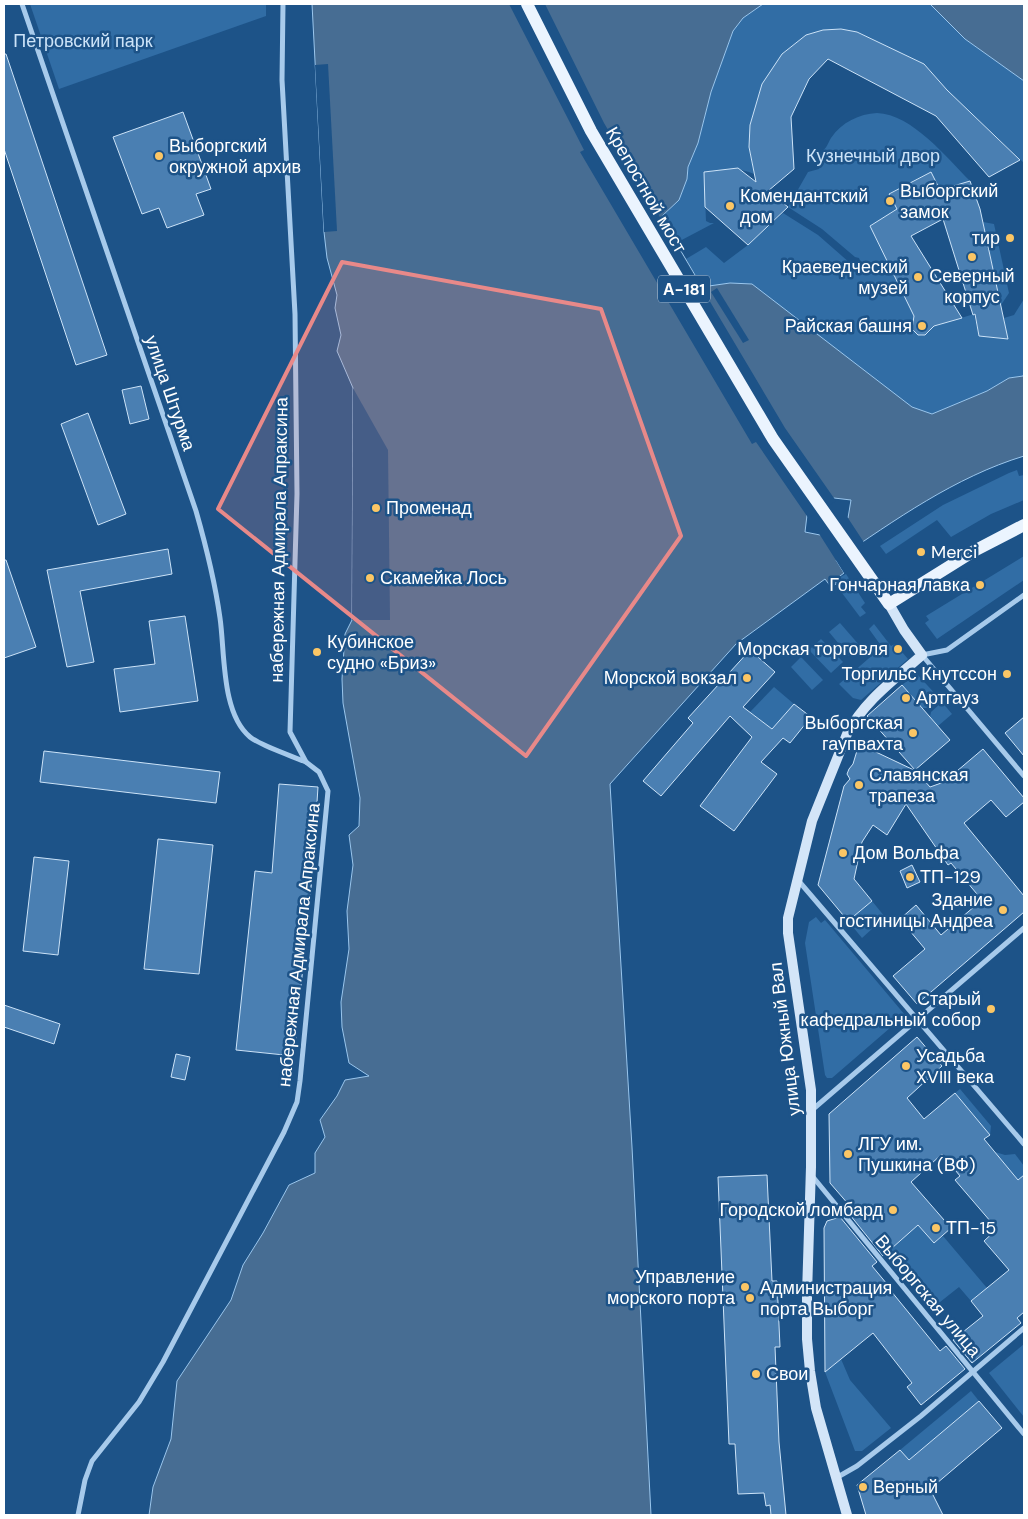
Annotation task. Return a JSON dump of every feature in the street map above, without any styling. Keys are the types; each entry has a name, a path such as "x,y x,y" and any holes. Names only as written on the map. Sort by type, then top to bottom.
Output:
{"main road":[{"name":"Крепостной мост","path":"527,4 591,131 768,430 889,604"},
{"path":"889,604 974,552 1024,525"}],"street":[{"name":"улица Штурма","path":"22,4 209,554 220,618 227,690 237,721 250,737 306,762"},
{"name":"набережная Адмирала Апраксина","path":"78,1515 85,1480 92,1461 139,1402 163,1362 284,1132 296,1102 300,1081 328,791 320,772 306,762 290,732 297,494 295,314 282,80 283,4"},
{"path":"922,655 947,650 1024,595"},
{"path":"889,604 904,630 922,655 1024,776"},
{"name":"улица Южный Вал","path":"847,1515 816,1408 807,1339 812,1110 811,1090 788,933 788,918 812,821 831,772 853,724 875,696 922,655"},
{"path":"798,879 1024,1144"},
{"path":"812,1110 1024,928"},
{"name":"Выборгская улица","path":"811,1175 1024,1434"},
{"path":"835,1478 857,1466 1024,1328"}],"highlighted area":[{"path":"342,262 601,309 681,536 526,756 218,509"}],"green space":[{"name":"Петровский парк","path":"30,4 266,4 266,16 59,89"},
{"path":"763,4 930,4 965,39 1024,81 1024,163 947,90 924,64 857,32 841,29 823,30 806,35 782,54 762,84 750,125 749,147 754,174 736,170 704,172 706,221 714,223 676,243 661,218 679,200 687,179 688,167 698,143 711,92 733,31 743,18"},
{"name":"Кузнечный двор","path":"877,113 890,115 916,129 940,150 970,181 940,190 930,172 889,194 897,209 870,226 915,318 911,325 915,332 918,335 924,335 932,327 974,314 979,336 1007,339 1004,318 1014,315 1024,299 1023,376 1009,378 987,391 932,414 912,407 710,285 702,287 686,259 706,247 724,263 748,245 783,213 818,235 853,267 859,267 861,263 859,258 855,257 822,229 788,207 808,172 819,169 822,151 835,132 851,120"},
{"path":"983,222 994,224 1009,293 1001,305"},
{"path":"1017,470 1019,476 1024,475 1024,500 991,514 951,537 937,520 886,554 880,546 943,505"},
{"path":"1024,556 1024,580 937,639 925,623 929,620 926,616"},
{"path":"846,574 865,603 861,607 866,613 860,617 836,585 837,579"},
{"path":"840,623 860,646 849,656 829,632"},
{"path":"874,624 891,646 895,644 908,659 861,700 853,698 839,684 882,647 869,629"},
{"path":"821,639 843,662 831,673 809,650"},
{"path":"801,657 823,680 812,690 791,667"},
{"path":"916,673 939,698 928,708 922,708 902,685"},
{"path":"774,687 794,704 772,729 750,712"},
{"path":"942,702 952,714 938,726 930,717 931,712"},
{"path":"872,901 885,917 862,938 848,921"},
{"path":"816,917 821,923 825,920 905,1015 832,1078 827,1078 825,1075 805,943 809,922"},
{"path":"960,1089 991,1126 990,1135 955,1093"},
{"path":"995,1152 1005,1155 1015,1154 1024,1166 1024,1177 1018,1180"},
{"path":"918,1225 934,1243 943,1236 987,1288 971,1301 959,1287 935,1306 889,1251"},
{"path":"1024,1344 1024,1417 989,1373"},
{"path":"841,1359 850,1380 891,1428 862,1451 855,1451 825,1372"},
{"path":"971,1391 979,1401 909,1460 900,1450"}],"shaded area":[{"path":"312,4 763,4 743,18 733,31 711,92 698,143 688,167 687,179 679,200 661,217 702,287 730,283 752,284 912,407 932,414 987,391 1009,378 1023,376 1024,374 1024,456 974,475 926,501 836,560 844,573 836,579 836,584 831,587 825,579 736,644 610,784 632,1147 651,1515 149,1515 153,1487 171,1439 177,1381 231,1300 243,1265 289,1185 315,1173 315,1153 325,1137 320,1120 337,1096 345,1080 369,1076 349,1063 342,1027 341,1002 349,949 347,911 353,865 349,835 359,826 360,798 343,703 342,679 345,634 352,620 353,388 337,351 341,335 335,308 337,295 327,258","holes":["834,498 851,500 848,518 820,535 805,532 807,515"]},
{"path":"930,4 1024,4 1024,81 965,39"}],"pier":[{"path":"509,4 545,4 604,123 785,428 836,501 809,519 756,442 752,444 580,152 584,150"},
{"path":"328,64 337,231 324,232 315,65"},
{"path":"717,288 749,340 743,343 711,292"},
{"path":"353,388 388,450 390,620 352,620"},
{"path":"846,515 865,544 839,561 846,572 844,573 818,532"}],"building":[{"path":"841,29 857,32 924,64 947,90 1020,160 989,177 936,116 828,59 809,79 791,117 794,169 768,191 788,207 748,245 705,207 704,172 738,168 756,182 749,147 750,125 762,84 782,54 806,35 823,30"},
{"path":"4,54 6,54 107,355 76,365 4,149"},
{"path":"183,112 211,189 196,194 204,215 167,228 159,208 142,214 113,137"},
{"path":"931,172 940,190 970,181 980,209 1008,339 979,336 975,314 973,315 943,219 911,236 962,318 934,326 925,335 918,335 912,329 914,316 870,226 897,209 889,194"},
{"path":"141,386 149,419 130,424 122,390"},
{"path":"88,413 126,514 98,525 61,424"},
{"path":"168,549 172,574 80,591 94,662 67,667 47,570"},
{"path":"4,560 6,560 36,647 4,658"},
{"path":"185,616 198,701 120,712 114,669 155,664 149,621"},
{"path":"750,650 775,672 743,707 772,729 794,704 811,717 790,743 783,738 761,762 777,774 734,831 700,806 752,737 730,716 661,796 643,781 693,723 688,718"},
{"name":"Выборгская гаупвахта","path":"902,685 950,740 915,770 867,716"},
{"path":"1024,717 1024,756 1005,733"},
{"path":"859,744 916,771 930,787 944,782 983,749 1024,798 1024,802 1006,817 991,800 964,823 1024,896 1024,912 917,1004 893,976 925,949 900,919 916,905 941,935 982,900 951,863 948,865 906,804 887,835 873,825 862,842 854,879 872,901 848,921 818,885 844,786 850,779 847,774 853,764"},
{"path":"44,751 220,772 216,803 40,782"},
{"path":"279,784 318,787 312,878 294,1056 236,1050 255,871 272,873"},
{"path":"158,839 213,845 199,974 144,969"},
{"path":"34,857 69,861 58,955 23,951"},
{"name":"ТП-129","path":"912,865 920,882 907,888 900,871"},
{"path":"4,1005 60,1024 54,1044 4,1027"},
{"path":"917,1037 942,1066 907,1098 924,1119 955,1093 990,1135 984,1139 1018,1180 1024,1175 1024,1312 1017,1318 1021,1323 972,1363 953,1340 983,1316 971,1301 1009,1270 984,1241 997,1229 955,1180 960,1176 942,1154 911,1182 951,1228 934,1243 918,1225 883,1256 850,1215 856,1213 830,1183 829,1114"},
{"path":"176,1054 190,1057 185,1080 171,1077"},
{"name":"Администрация порта Выборг","path":"767,1175 772,1281 777,1281 780,1347 775,1347 779,1442 786,1515 771,1515 770,1505 766,1506 764,1493 738,1494 735,1444 729,1444 718,1177"},
{"path":"840,1217 877,1262 872,1266 940,1351 946,1346 965,1369 921,1405 907,1387 912,1383 873,1333 825,1372 824,1228 827,1221"},
{"path":"979,1401 1002,1428 930,1489 943,1515 866,1515 857,1485 900,1450 909,1460"}],"place":[{"name":"Выборгский окружной архив","path":"159,156"},
{"name":"Выборгский замок","path":"890,201"},
{"name":"Комендантский дом","path":"730,206"},
{"name":"тир","path":"1010,238"},
{"name":"Северный корпус","path":"972,257"},
{"name":"Краеведческий музей","path":"918,277"},
{"name":"Райская башня","path":"922,326"},
{"name":"Променад","path":"376,508"},
{"name":"Merci","path":"921,552"},
{"name":"Скамейка Лось","path":"370,578"},
{"name":"Гончарная лавка","path":"980,585"},
{"name":"Морская торговля","path":"898,649"},
{"name":"Кубинское судно «Бриз»","path":"317,652"},
{"name":"Торгильс Кнутссон","path":"1007,674"},
{"name":"Морской вокзал","path":"747,678"},
{"name":"Артгауз","path":"906,698"},
{"name":"Выборгская гаупвахта","path":"913,733"},
{"name":"Славянская трапеза","path":"859,785"},
{"name":"Дом Вольфа","path":"843,853"},
{"name":"ТП-129","path":"910,877"},
{"name":"Здание гостиницы Андреа","path":"1003,910"},
{"name":"Старый кафедральный собор","path":"991,1009"},
{"name":"Усадьба XVIII века","path":"906,1066"},
{"name":"ЛГУ им. Пушкина (ВФ)","path":"848,1154"},
{"name":"Городской ломбард","path":"893,1210"},
{"name":"ТП-15","path":"936,1228"},
{"name":"Управление морского порта","path":"745,1287"},
{"name":"Администрация порта Выборг","path":"750,1298"},
{"name":"Свои","path":"756,1374"},
{"name":"Верный","path":"863,1487"}]}
